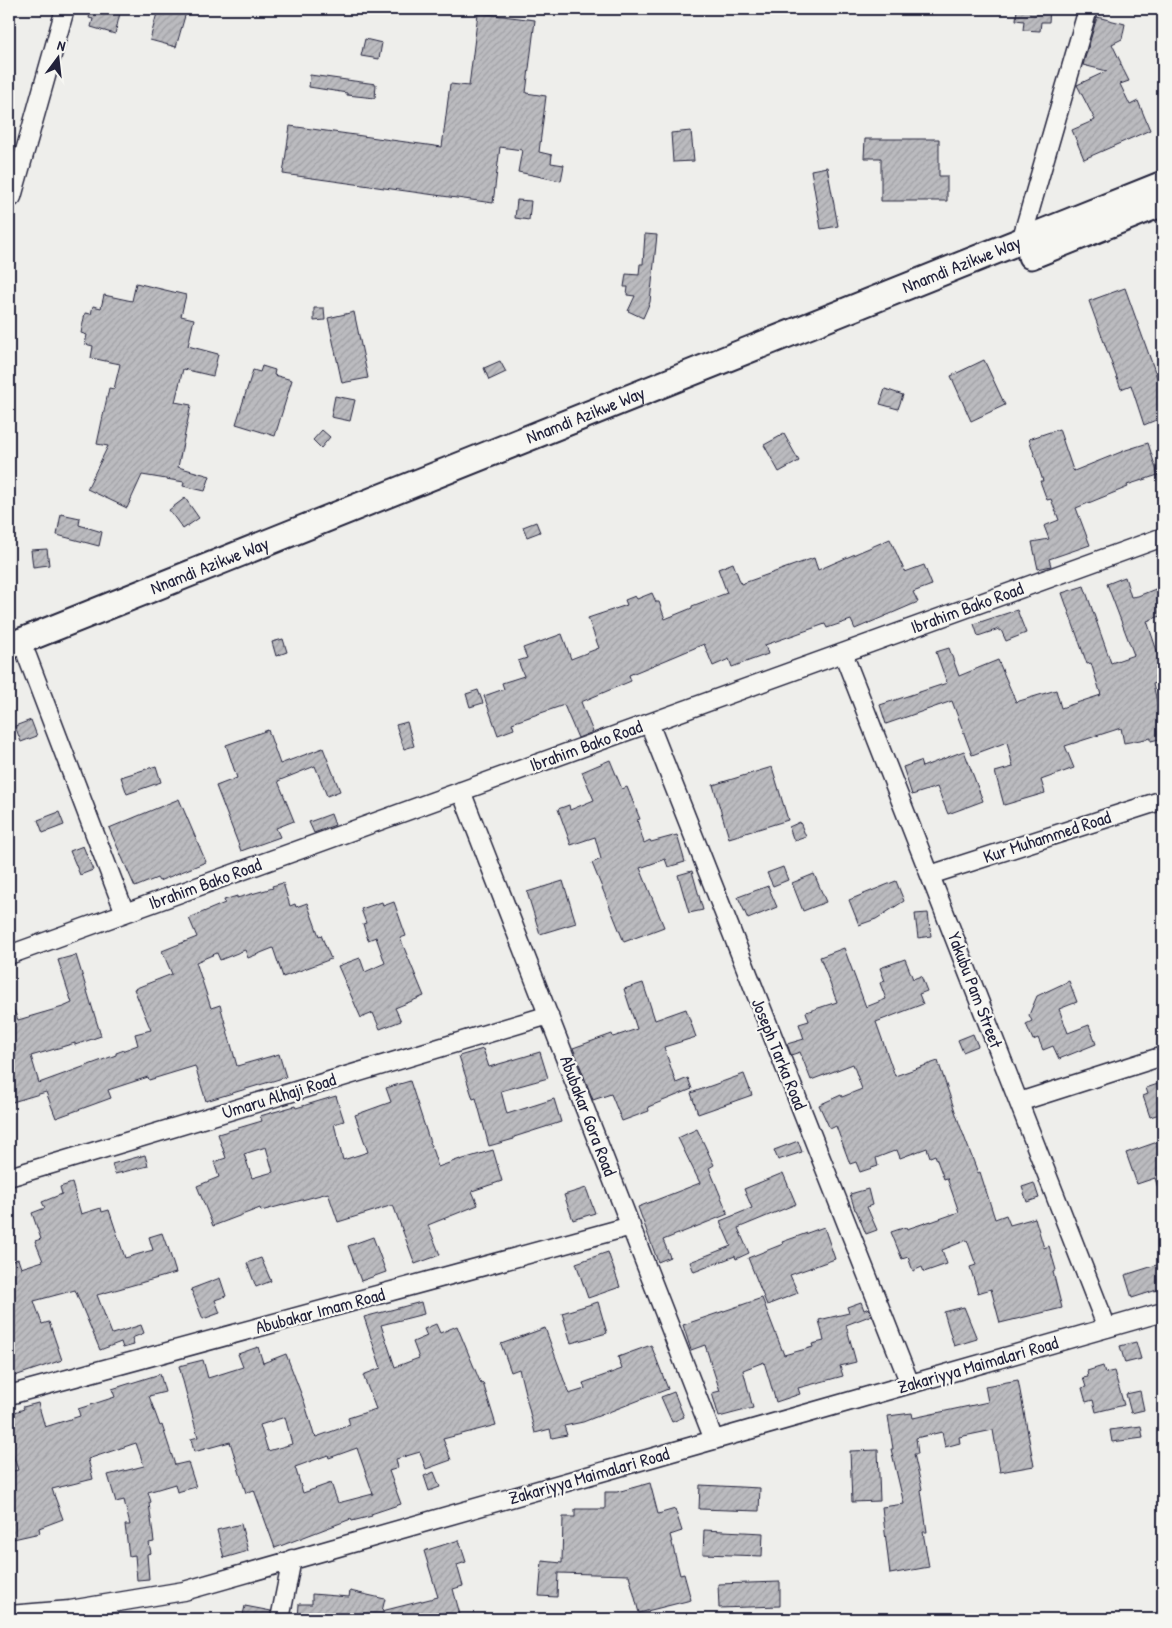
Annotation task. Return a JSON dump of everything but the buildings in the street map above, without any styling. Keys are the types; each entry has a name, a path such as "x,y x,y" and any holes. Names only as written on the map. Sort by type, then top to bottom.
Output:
{"highway":[{"name":"Nnamdi Azikwe Way","path":"924,289 1021,241 1163,184"},
{"name":"Nnamdi Azikwe Way","path":"15,655 924,289 1163,203"}],"street":[{"path":"12,197 65,9"},
{"path":"1021,241 1088,9"},
{"name":"Ibrahim Bako Road","path":"9,955 1163,537"},
{"name":"Yakubu Pam Street","path":"843,652 1107,1328"},
{"path":"15,655 124,913"},
{"name":"Joseph Tarka Road","path":"649,723 910,1384"},
{"name":"Abubakar Gora Road","path":"462,791 714,1440"},
{"name":"Kur Muhammed Road","path":"930,875 1163,800"},
{"name":"Umaru Alhaji Road","path":"9,1177 549,1016"},
{"path":"1019,1102 1163,1056"},
{"name":"Abubakar Imam Road","path":"9,1395 631,1226"},
{"name":"Zakariyya Maimalari Road","path":"9,1614 71,1615 184,1591 292,1559 309,1557 1163,1312"},
{"path":"280,1619 292,1559"}]}
